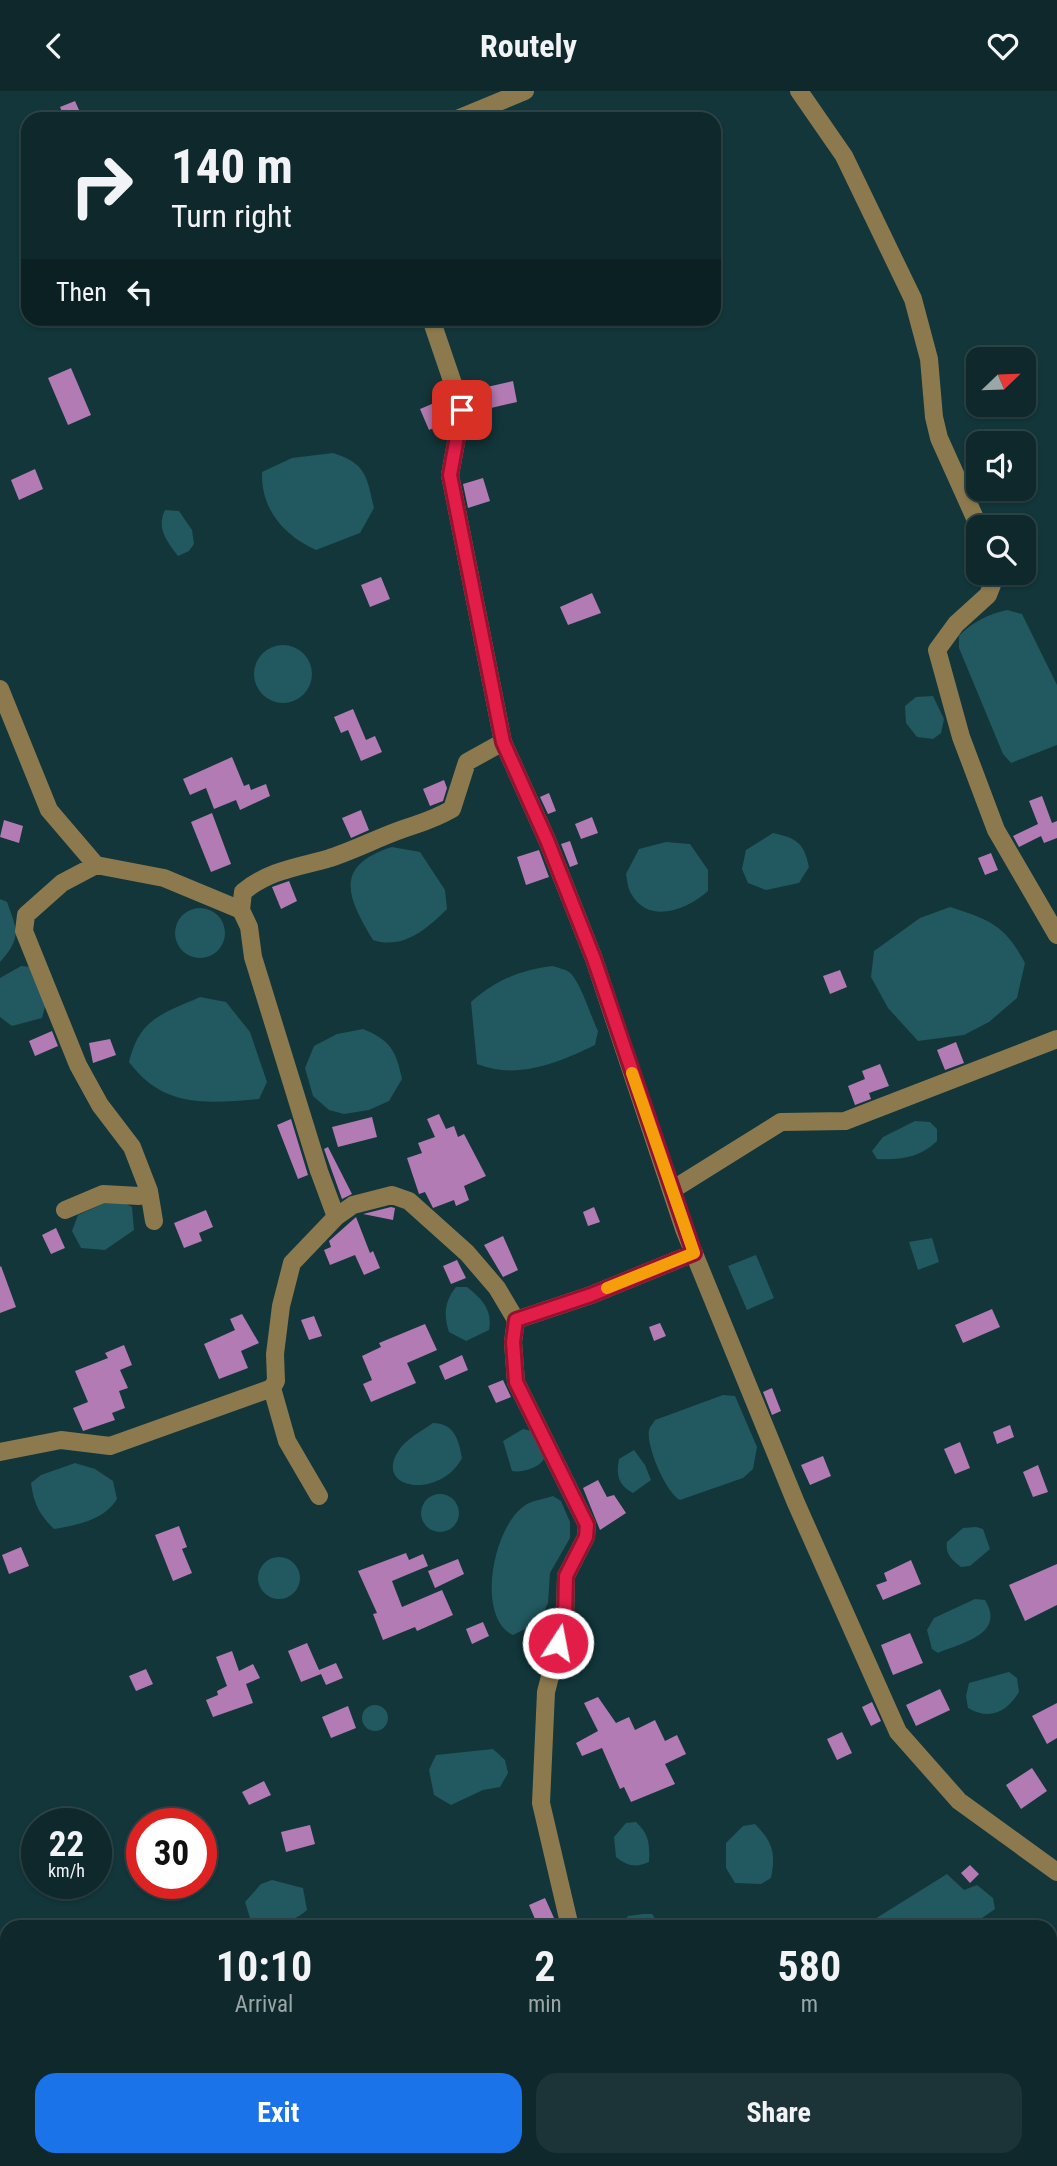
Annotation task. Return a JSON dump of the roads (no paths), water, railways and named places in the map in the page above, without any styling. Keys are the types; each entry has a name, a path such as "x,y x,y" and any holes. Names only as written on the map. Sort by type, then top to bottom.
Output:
{"street":[{"path":"474,112 525,91"},
{"path":"799,91 844,156 913,299 929,359 934,417 939,438 974,515"},
{"path":"433,326 462,410 450,475 503,742 547,840 594,959 694,1253 796,1503 898,1732 959,1801 1057,1872"},
{"path":"991,585 988,595 956,624 937,650 961,737 996,830 1057,935"},
{"path":"0,689 49,810 96,865 164,878 241,910"},
{"path":"336,1217 319,1171 241,910 243,892 256,881 296,865 328,858 404,828 425,824 452,809 467,762 503,742"},
{"path":"96,865 62,883 26,915 24,931 78,1065 100,1105 132,1147 149,1192 155,1221"},
{"path":"672,1190 781,1122 845,1121 1057,1039"},
{"path":"65,1210 103,1194 139,1196 149,1192"},
{"path":"319,1496 287,1441 272,1388 275,1381 275,1354 281,1307 292,1263 336,1217 354,1205 392,1195 409,1201 467,1253 496,1288 516,1320 513,1342 516,1382 587,1525 586,1537 566,1576 565,1619 546,1692 542,1775 541,1803 568,1920"},
{"path":"516,1320 591,1295 694,1253"},
{"path":"0,1453 61,1440 110,1446 272,1388"}],"water":[{"path":"333,453 359,467 367,480 374,508 360,533 316,550 294,537 276,519 265,498 262,472 292,458"},
{"path":"165,510 179,511 192,530 194,544 189,551 178,556 162,529"},
{"path":"1007,610 1022,614 1057,685 1057,745 1011,763 1003,754 959,648 959,636 969,627 987,616"},
{"path":"277,645 289,645 304,653 312,668 312,680 304,695 289,703 277,703 262,695 254,680 254,668 262,653"},
{"path":"933,696 944,719 941,733 933,739 917,737 906,723 905,706 916,697"},
{"path":"773,833 798,843 805,852 809,867 799,883 766,890 748,883 742,869 746,850"},
{"path":"666,842 690,844 708,870 708,891 680,908 659,912 649,910 632,895 626,874 639,849"},
{"path":"392,847 420,852 445,890 447,909 414,936 384,942 373,940 357,910 351,885 353,873 360,863"},
{"path":"0,899 7,902 16,934 12,947 0,962"},
{"path":"950,907 986,920 1003,932 1018,950 1025,963 1017,998 989,1022 964,1035 918,1041 888,1008 871,977 874,951 920,918"},
{"path":"200,908 218,915 225,933 218,951 200,958 182,951 175,933 182,915"},
{"path":"21,966 30,967 47,999 42,1018 12,1026 0,1017 0,978"},
{"path":"553,966 569,972 577,983 598,1031 595,1045 567,1058 522,1070 492,1069 477,1064 471,1002 509,977"},
{"path":"200,997 226,1002 250,1032 267,1082 259,1099 222,1102 188,1100 157,1088 129,1062 139,1036 154,1019"},
{"path":"363,1029 380,1037 390,1047 402,1079 389,1101 369,1110 344,1114 329,1110 313,1096 305,1068 314,1046 337,1034"},
{"path":"915,1121 930,1122 937,1129 937,1141 924,1151 909,1157 877,1159 872,1151 883,1137"},
{"path":"116,1198 132,1207 134,1230 105,1250 81,1248 72,1231 78,1215"},
{"path":"932,1238 939,1262 918,1270 909,1242"},
{"path":"756,1255 774,1298 747,1310 728,1266"},
{"path":"456,1287 467,1287 488,1311 489,1330 466,1341 449,1332 447,1325 446,1308"},
{"path":"723,1395 735,1396 757,1447 753,1469 743,1478 680,1500 669,1488 658,1468 649,1429 655,1420"},
{"path":"433,1423 451,1429 462,1458 452,1471 440,1480 412,1485 402,1481 394,1474 393,1464 399,1450 410,1438"},
{"path":"523,1429 532,1431 544,1459 530,1469 512,1471 503,1441"},
{"path":"634,1450 645,1465 651,1480 633,1493 621,1483 618,1470 619,1459"},
{"path":"75,1463 95,1469 113,1481 117,1499 98,1517 54,1529 38,1508 31,1483 41,1475"},
{"path":"440,1494 454,1499 459,1513 454,1527 440,1532 426,1527 421,1513 426,1499"},
{"path":"553,1496 561,1501 570,1522 570,1538 550,1573 548,1603 539,1622 513,1635 501,1625 494,1610 493,1570 498,1549 505,1530 515,1515 533,1501"},
{"path":"963,1528 983,1529 990,1549 970,1566 961,1567 950,1556 947,1542"},
{"path":"279,1557 294,1563 300,1578 294,1593 279,1599 264,1593 258,1578 264,1563"},
{"path":"975,1599 985,1600 990,1612 986,1629 969,1641 938,1653 932,1649 927,1630 934,1618"},
{"path":"1009,1672 1017,1678 1019,1692 1009,1705 991,1714 968,1708 966,1696 969,1683"},
{"path":"375,1705 384,1709 388,1718 384,1727 375,1731 366,1727 362,1718 366,1709"},
{"path":"493,1749 505,1760 508,1773 500,1787 483,1790 451,1805 434,1795 429,1770 436,1755"},
{"path":"636,1822 646,1835 649,1845 649,1862 640,1865 628,1864 616,1857 614,1837 626,1823"},
{"path":"755,1824 772,1849 771,1878 761,1884 735,1883 726,1868 726,1843 743,1826"},
{"path":"947,1874 964,1890 977,1885 993,1898 995,1909 979,1920 873,1920"},
{"path":"272,1880 303,1888 307,1910 290,1920 250,1918 245,1902 261,1884"},
{"path":"652,1914 656,1920 625,1920 628,1916"}]}
